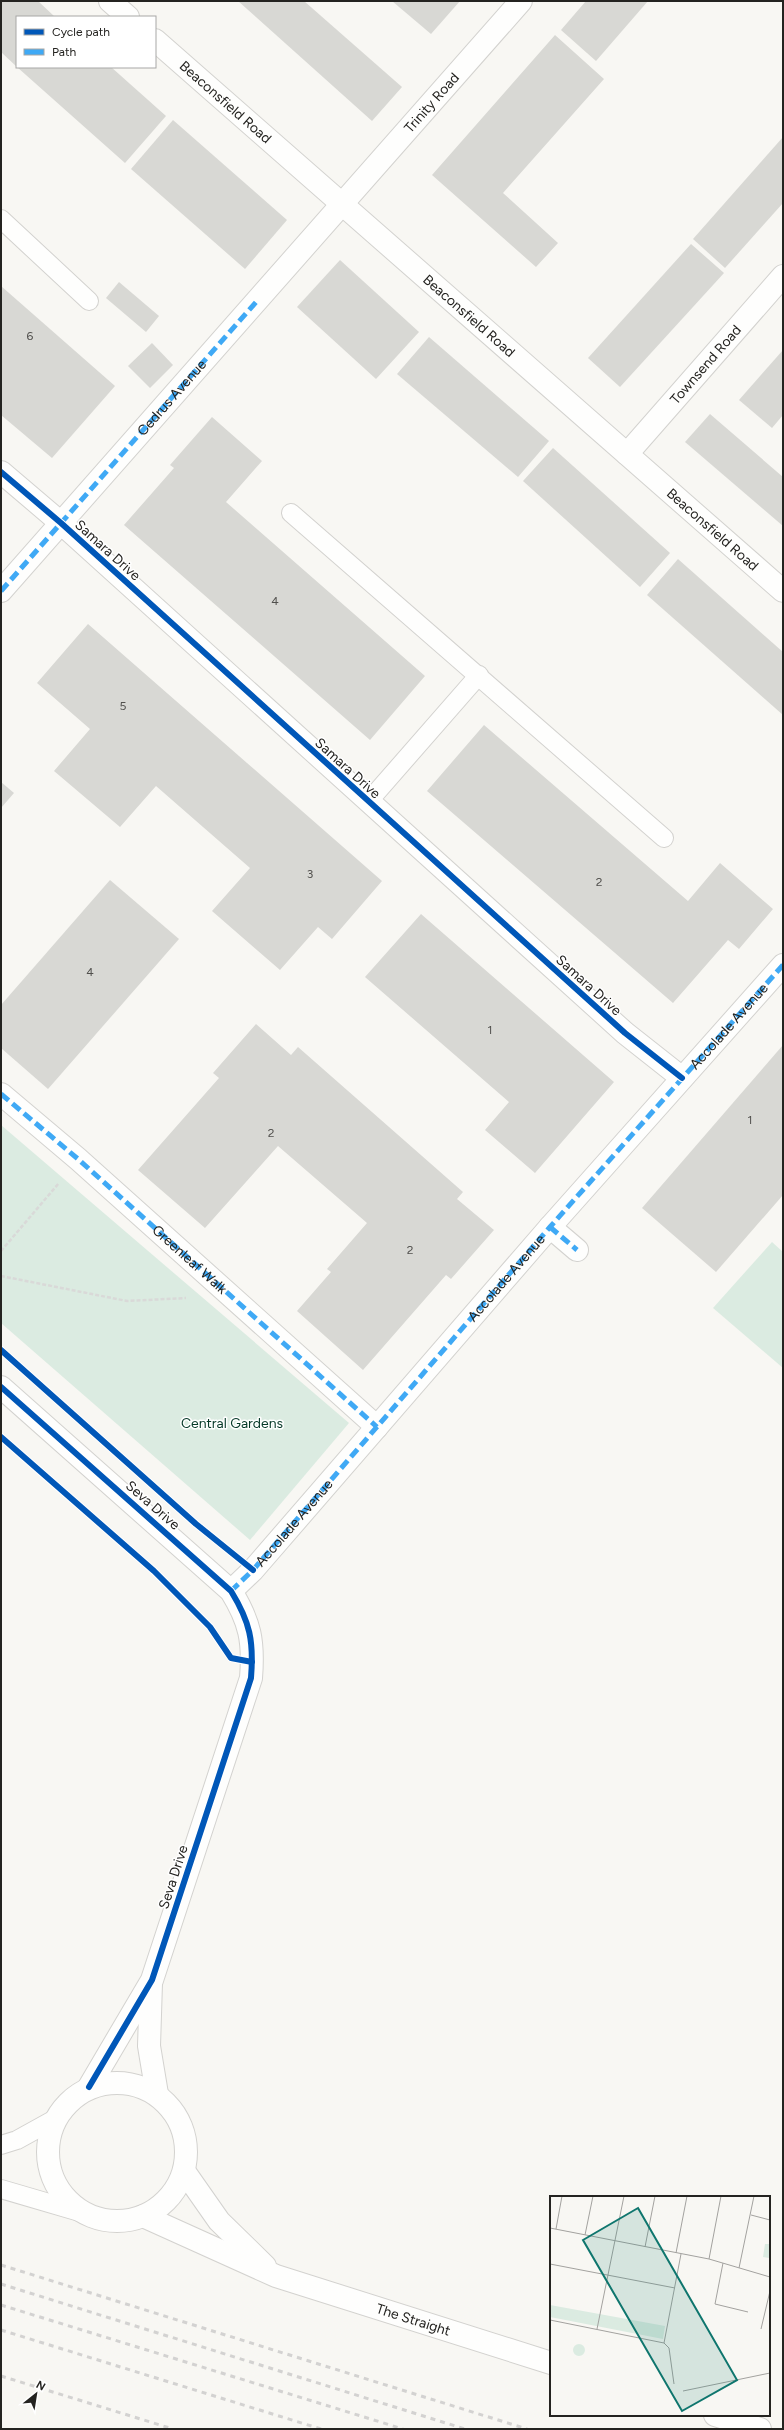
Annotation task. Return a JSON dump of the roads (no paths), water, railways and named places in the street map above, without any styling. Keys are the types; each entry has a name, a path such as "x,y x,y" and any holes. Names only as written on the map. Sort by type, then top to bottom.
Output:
{"street":[{"path":"110,1 127,16"},
{"name":"Trinity Road","path":"343,205 521,1"},
{"name":"Beaconsfield Road","path":"156,41 783,591"},
{"name":"Cedrus Avenue","path":"1,591 343,205"},
{"name":"Townsend Road","path":"627,454 783,276"},
{"name":"Samara Drive","path":"1,472 61,523 625,1033 682,1078"},
{"name":"Accolade Avenue","path":"231,1591 253,1570 550,1227 783,965"},
{"name":"Greenleaf Walk","path":"1,1094 78,1159 377,1427"},
{"path":"550,1227 577,1250"},
{"name":"Seva Drive","path":"1,1387 231,1591 249,1625 252,1662 250,1678 152,1980 89,2087"},
{"name":"Seva Drive","path":"152,1980 149,2046 157,2094"},
{"path":"112,2082 135,2084 157,2094 174,2111 183,2130 187,2151 184,2171 171,2195 161,2205 143,2216 123,2221 102,2220 84,2213 67,2201 55,2184 48,2165 48,2142 55,2119 69,2100 89,2087 112,2082"},
{"name":"The Straight","path":"184,2171 219,2221 276,2276"},
{"name":"The Straight","path":"143,2216 276,2276 550,2363"},
{"path":"718,2416 760,2429"}],"lane":[{"path":"1,219 89,301"},
{"path":"292,513 664,838"},
{"path":"368,802 479,675"},
{"path":"1,2145 17,2140 55,2119"},
{"path":"1,2189 84,2213"}],"railway":[{"path":"1,2265 527,2429"},
{"path":"1,2284 465,2429"},
{"path":"1,2305 403,2429"},
{"path":"1,2330 321,2429"},
{"path":"1,2376 173,2429"}],"park label":[{"name":"Central Gardens","path":"232,1423"}]}
